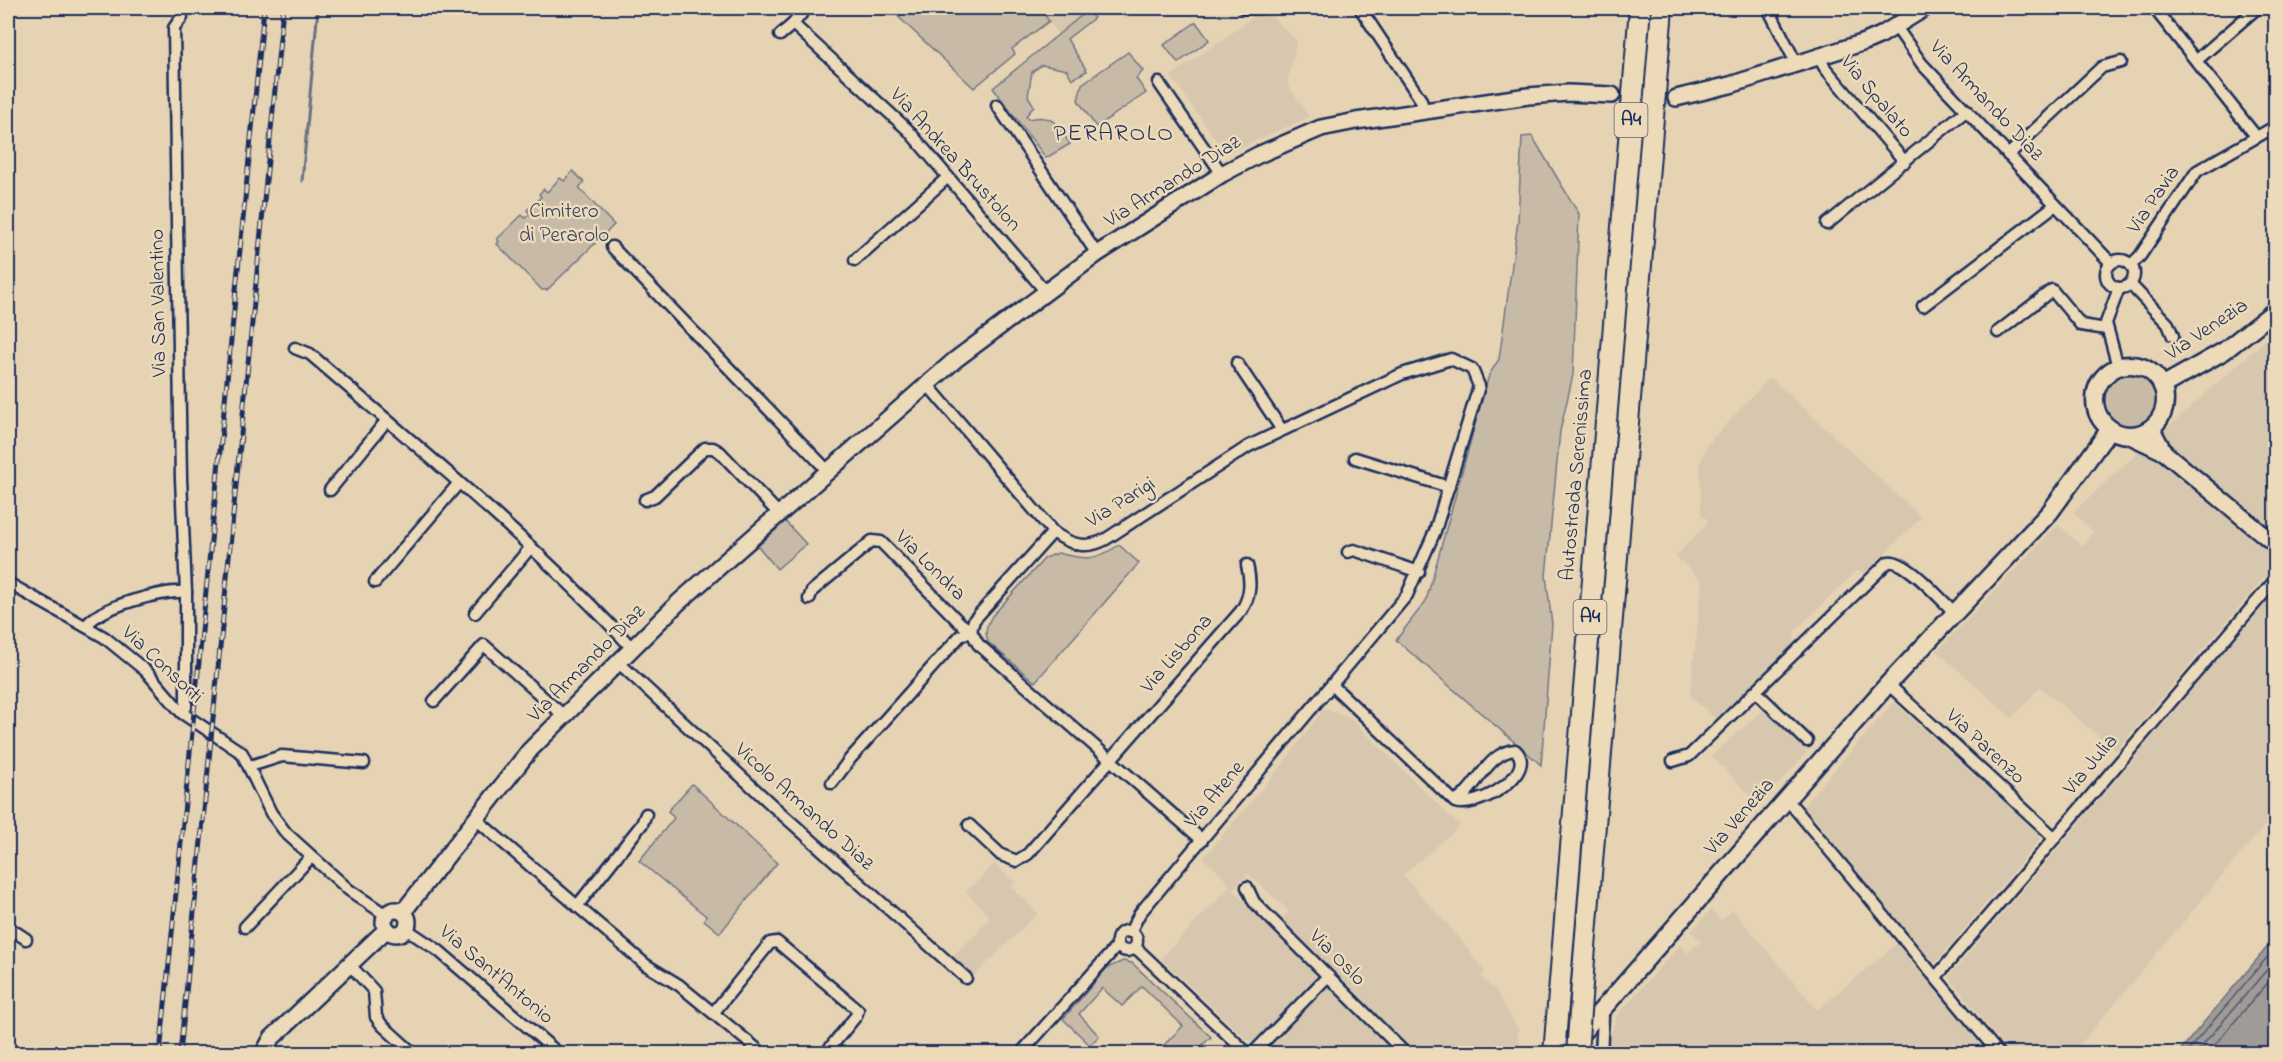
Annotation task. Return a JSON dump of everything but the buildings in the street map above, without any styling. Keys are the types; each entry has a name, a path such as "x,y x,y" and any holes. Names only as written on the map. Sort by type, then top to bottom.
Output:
{"highway":[{"name":"Autostrada Serenissima","path":"1554,1053 1640,8"},
{"name":"A4","path":"1577,1053 1662,8"}],"main road":[{"name":"Via Venezia","path":"2162,386 2224,351 2276,310"},
{"name":"Via Venezia","path":"2118,367 2139,366 2157,377 2162,386 2163,412 2154,426"},
{"path":"2118,367 2108,372 2096,390 2097,412 2110,429 2130,436 2143,433 2154,426"},
{"name":"Via Venezia","path":"1563,1053 1888,684 2056,505 2110,429"}],"street":[{"path":"780,35 806,8"},
{"path":"1244,8 1261,8"},
{"path":"1360,8 1421,100 1424,111"},
{"path":"1768,8 1796,63"},
{"path":"1676,98 1865,42 1896,27 1925,8"},
{"path":"2154,8 2255,135"},
{"path":"2196,60 2257,8"},
{"name":"Via San Valentino","path":"182,17 174,28 181,479 186,592 186,707"},
{"name":"Via Andrea Brustolon","path":"793,24 908,130 1047,292"},
{"name":"Via Armando Diaz","path":"1896,27 1917,58 2054,206 2111,263"},
{"name":"Via Spalato","path":"1818,56 1825,68 1905,162"},
{"path":"2008,155 2102,67 2121,62"},
{"path":"1159,83 1222,174"},
{"name":"Via Armando Diaz","path":"403,912 520,762 563,715 679,602 927,384 1097,254 1222,174 1258,154 1321,128 1528,96 1568,93 1612,95"},
{"path":"997,105 1097,254"},
{"name":"Via Spalato","path":"1827,224 1967,110"},
{"name":"Via Pavia","path":"2131,265 2140,256 2197,171 2255,135 2276,126"},
{"path":"855,260 948,177"},
{"path":"1923,306 2054,206"},
{"path":"612,247 828,471"},
{"path":"2119,259 2131,265 2134,273 2130,284 2119,288 2110,284 2106,276 2111,263 2119,259"},
{"path":"2130,284 2168,324 2173,336"},
{"path":"2118,367 2106,329 2119,288"},
{"path":"1998,332 2052,290 2081,325 2106,329"},
{"path":"295,348 310,354 531,547 583,595 632,648"},
{"name":"Via Parigi","path":"927,384 1053,532 1078,545 1100,542 1230,458 1282,430 1405,373 1451,359 1468,365"},
{"path":"1237,363 1282,430"},
{"name":"Via Atene","path":"1020,1053 1118,945 1119,935 1130,932 1140,914 1400,606 1419,572 1449,487 1479,386 1475,373 1468,365"},
{"path":"330,489 387,420"},
{"path":"2154,426 2154,433 2164,452"},
{"path":"2130,436 2164,452 2276,545"},
{"path":"645,500 655,496 705,448 713,448 720,452 780,515"},
{"path":"1355,458 1449,487"},
{"path":"375,582 458,484"},
{"name":"Via Londra","path":"971,632 974,620 1053,532"},
{"name":"Via Londra","path":"809,599 812,591 861,549 877,540 885,545 945,609 971,632"},
{"path":"475,613 531,547"},
{"path":"1347,552 1354,550 1419,572"},
{"path":"1673,761 1689,756 1888,562 1896,561 1906,567 1954,612"},
{"name":"Via Lisbona","path":"969,825 1006,859 1021,859 1246,604 1251,579 1247,565"},
{"name":"Via Julia","path":"1936,977 2276,579"},
{"name":"Via Consorti","path":"8,582 86,626 146,671 182,713 242,753 276,822 311,856 387,922"},
{"path":"86,626 95,617 138,599 186,592"},
{"path":"971,632 978,644 1202,840"},
{"name":"Via Londra","path":"832,783 850,759 960,636 971,632"},
{"path":"434,701 484,645 563,715"},
{"name":"Vicolo Armando Diaz","path":"618,662 813,843 966,978"},
{"name":"Via Parenzo","path":"1888,684 2055,838"},
{"path":"1332,685 1455,802 1466,805 1488,796 1519,773 1523,763 1520,754 1515,750 1500,756 1473,782 1466,795 1455,802"},
{"path":"1756,692 1807,741"},
{"path":"250,766 282,756 364,763"},
{"path":"1786,798 1927,970 1936,977 2000,1053"},
{"path":"577,906 642,824 646,814"},
{"path":"477,820 646,965 666,976 714,1012 763,1053"},
{"path":"245,927 311,856"},
{"name":"Via Oslo","path":"1247,887 1254,902 1406,1053"},
{"path":"262,1053 272,1038 350,964 395,910 403,912 407,918 406,929 396,934 387,922"},
{"path":"8,927 26,939"},
{"name":"Via Sant'Antonio","path":"406,929 439,951 560,1053"},
{"path":"1130,932 1136,938 1135,947"},
{"path":"714,1012 770,944 777,942 858,1010 856,1016 825,1053"},
{"path":"1118,945 1125,951 1135,947"},
{"path":"1135,947 1250,1053 1328,976"},
{"path":"350,964 374,991 376,1017 414,1053"},
{"path":"1598,1013 1603,1017 1601,1053"}],"shaded area":[{"path":"1040,8 1093,8 1059,35"},
{"path":"1265,9 1297,41 1287,83 1309,117 1226,154 1171,76"},
{"path":"2275,331 2275,534 2161,438 2161,434"},
{"path":"1770,377 1921,517 1865,573 1856,571 1793,633 1795,642 1716,719 1690,696 1702,581 1676,556 1709,521 1701,514 1700,463 1707,445"},
{"path":"2143,448 2275,558 2275,565 2116,751 2040,687 2012,718 1937,651 2058,525 2082,546 2093,531 2073,512"},
{"path":"2275,592 2275,813 2073,1053 2009,1053 1949,977"},
{"path":"1894,702 2040,835 2039,841 1936,962 1931,964 1801,808"},
{"path":"1324,709 1350,718 1460,826 1403,875 1460,939 1485,972 1481,977 1496,991 1518,1029 1517,1036 1523,1053 1414,1053 1281,920 1289,911 1248,874 1232,889 1313,971 1316,977 1312,985 1257,1040 1252,1042 1246,1039 1161,959 1229,887 1226,879 1203,858 1280,768"},
{"path":"1764,709 1807,752 1760,805 1711,756"},
{"path":"994,864 1015,882 1011,887 1038,913 972,978 950,958 979,932 977,930 990,917 966,892"},
{"path":"1711,910 1721,920 1733,910 1817,1010 1899,942 1990,1053 1607,1053 1617,1016 1680,945 1688,953 1701,941 1691,931"},
{"path":"1327,986 1397,1053 1263,1053"}],"green space":[{"path":"889,8 1040,8 1049,21 1012,49 1015,54 974,88"},
{"path":"1087,11 1094,18 1067,39 1087,71 1072,79 1067,70 1042,65 1032,72 1028,96 1034,106 1026,116 1028,119 1044,118 1054,122 1070,144 1046,158 993,88"},
{"path":"1196,22 1209,40 1178,63 1164,45"},
{"path":"1128,52 1143,71 1136,78 1146,93 1096,127 1078,100 1082,84"},
{"path":"1532,136 1579,214 1573,375 1560,431 1546,576 1552,624 1541,765 1396,640 1426,601 1489,375 1499,359 1518,221 1522,137"},
{"name":"Cimitero di Perarolo","path":"573,171 584,182 579,188 614,225 547,290 542,290 497,244 499,242 497,239 522,215 525,218 530,214 527,210 541,197 539,194 544,189 547,192 560,178 564,181"},
{"path":"2124,372 2134,372 2149,380 2155,389 2157,400 2155,411 2149,420 2134,428 2124,428 2113,423 2106,416 2101,405 2101,395 2106,384 2113,377"},
{"path":"785,521 806,544 777,569 758,546"},
{"path":"1119,545 1139,563 1035,682 988,642 987,628 992,616 1045,558 1058,553 1090,558"},
{"path":"692,784 777,863 720,933 704,920 706,916 639,861 674,818 668,811"},
{"path":"1123,961 1132,963 1211,1037 1194,1053 1156,1053 1183,1026 1142,986 1122,1006 1102,988 1079,1014 1099,1036 1090,1045 1063,1019 1107,968"}],"water":[{"path":"2275,938 2276,1050 2272,1053 2178,1053"}],"waterway":[{"path":"302,181 318,8"}],"tunnel":[{"path":"1612,95 1676,98"}],"railway":[{"path":"160,1054 264,8"},
{"path":"180,1054 283,8"}],"district":[{"name":"PERAROLO","path":"1114,134"}]}
